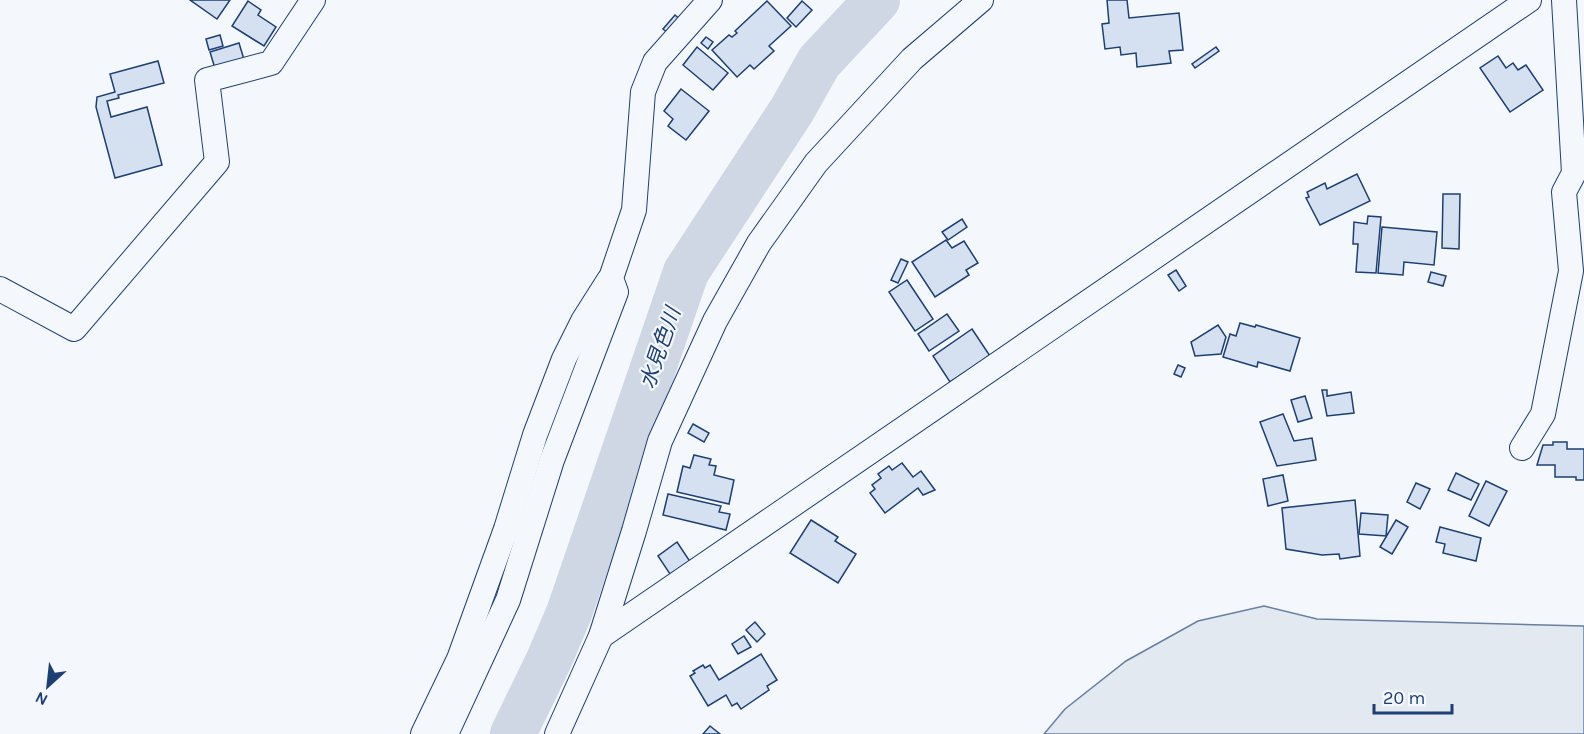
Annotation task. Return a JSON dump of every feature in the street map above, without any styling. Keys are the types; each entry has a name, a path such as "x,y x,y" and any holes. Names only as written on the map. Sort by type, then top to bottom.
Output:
{"street":[{"path":"0,290 74,329 217,162 207,80 271,63 313,0"},
{"path":"423,734 459,659 506,529 535,435 564,359 583,321 611,278 634,210 643,92 655,62 710,0"},
{"path":"557,734 601,636 660,441 715,321 759,243 824,154 912,59 981,0"},
{"path":"601,636 1529,0"},
{"path":"1564,0 1574,173 1584,264"},
{"path":"1522,448 1543,414 1569,282 1571,271 1564,192 1574,173"},
{"path":"446,734 508,600 552,460 616,292 611,278"}],"shaded area":[{"path":"1264,606 1317,619 1584,626 1584,734 1044,734 1065,709 1126,661 1198,621"}],"building":[{"path":"190,0 230,0 217,19"},
{"path":"1107,0 1127,0 1129,18 1179,13 1183,50 1169,51 1171,63 1137,67 1136,53 1121,55 1120,47 1105,49 1102,24 1109,23"},
{"path":"248,1 261,10 258,15 276,27 264,46 232,26"},
{"path":"767,1 791,26 769,46 774,51 754,69 750,65 737,77 712,50 729,35 732,37 737,33 735,31"},
{"path":"802,1 812,10 796,27 787,18"},
{"path":"675,15 684,23 672,37 663,29"},
{"path":"220,35 223,46 209,50 206,39"},
{"path":"706,37 713,42 708,49 701,43"},
{"path":"239,43 246,66 217,75 210,52"},
{"path":"697,47 728,73 713,90 683,65"},
{"path":"1216,47 1219,51 1195,68 1192,64"},
{"path":"1498,56 1506,68 1513,63 1518,70 1526,65 1543,90 1510,112 1480,68"},
{"path":"158,61 164,83 118,95 119,98 107,101 111,117 147,107 162,165 115,178 96,107 97,97 115,92 110,74"},
{"path":"681,89 709,111 686,140 668,126 673,119 664,111"},
{"path":"1357,174 1370,201 1320,225 1306,198 1309,197 1307,192 1325,183 1327,189"},
{"path":"1443,194 1460,194 1459,249 1442,248"},
{"path":"1368,216 1381,217 1376,273 1356,272 1358,244 1353,244 1354,222 1367,224"},
{"path":"962,219 967,227 948,240 942,232"},
{"path":"1382,227 1437,232 1434,265 1404,262 1403,275 1378,273"},
{"path":"946,240 952,248 964,241 978,263 966,270 969,275 935,297 912,262"},
{"path":"901,259 908,262 898,283 891,280"},
{"path":"1176,270 1186,286 1179,291 1168,275"},
{"path":"1431,272 1446,276 1443,286 1428,282"},
{"path":"907,280 933,319 915,331 889,292"},
{"path":"947,314 959,331 929,351 918,334"},
{"path":"1240,323 1255,327 1256,325 1300,338 1290,371 1258,362 1257,367 1223,357 1230,334 1236,336"},
{"path":"1218,325 1226,337 1221,354 1195,356 1191,342"},
{"path":"972,329 990,356 950,382 933,356"},
{"path":"1178,365 1185,368 1181,377 1174,374"},
{"path":"1322,390 1327,390 1327,396 1351,392 1354,413 1327,416"},
{"path":"1305,396 1312,418 1298,422 1291,400"},
{"path":"1283,414 1294,441 1312,438 1316,460 1277,466 1260,422"},
{"path":"693,424 709,433 704,442 688,433"},
{"path":"1553,442 1567,442 1567,449 1584,449 1584,480 1576,480 1576,477 1555,477 1555,465 1537,465 1543,445 1553,445"},
{"path":"694,455 711,459 709,465 716,466 714,475 734,480 729,504 677,492 683,466 690,468"},
{"path":"902,463 913,477 921,471 935,490 923,495 918,488 885,513 870,493 875,489 872,485 881,478 878,474 889,466 892,470"},
{"path":"1456,473 1479,484 1471,500 1448,490"},
{"path":"1283,475 1288,501 1268,506 1263,479"},
{"path":"1486,481 1507,491 1489,526 1469,516"},
{"path":"1416,483 1430,489 1420,509 1407,502"},
{"path":"668,494 721,506 719,512 730,514 726,530 663,515"},
{"path":"1355,500 1360,556 1340,559 1339,554 1322,555 1286,549 1282,508"},
{"path":"1361,513 1388,515 1386,536 1359,534"},
{"path":"811,520 838,537 835,541 856,554 838,583 790,553"},
{"path":"1396,520 1408,527 1392,554 1380,547"},
{"path":"1440,527 1481,538 1476,561 1443,553 1445,544 1436,542"},
{"path":"677,542 691,563 672,577 658,556"},
{"path":"755,622 765,634 757,642 746,630"},
{"path":"744,636 751,647 738,654 732,644"},
{"path":"761,654 777,680 767,686 769,690 741,709 737,703 732,706 726,695 708,706 690,676 695,673 693,671 703,665 705,668 710,665 719,680"},
{"path":"710,726 720,734 703,734"}],"waterway":[{"name":"水見色川","path":"513,734 569,613 686,272 792,110 819,62 877,0"}]}
